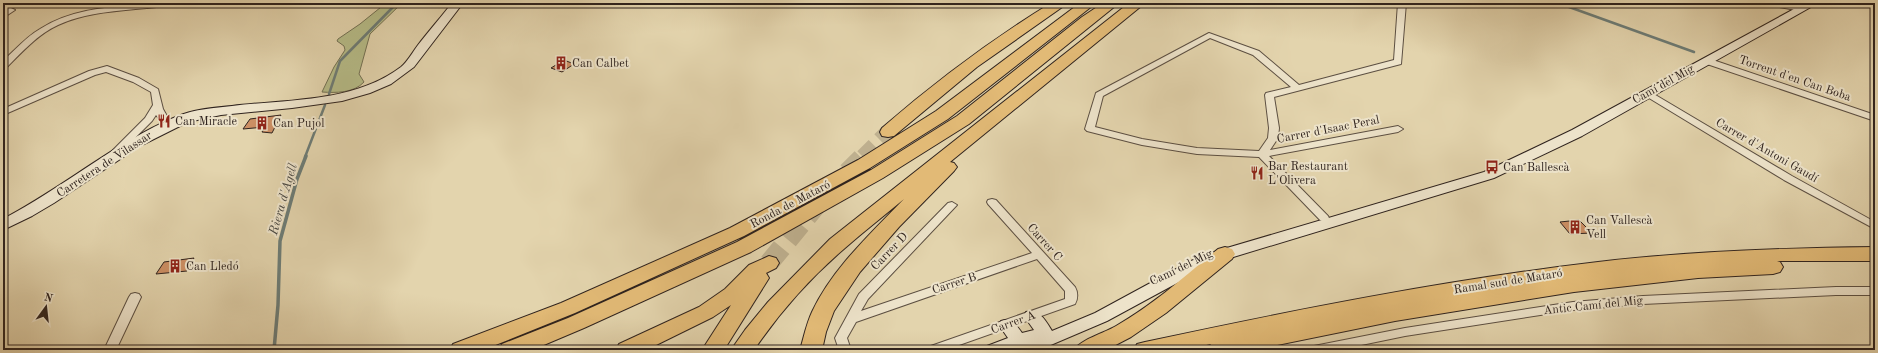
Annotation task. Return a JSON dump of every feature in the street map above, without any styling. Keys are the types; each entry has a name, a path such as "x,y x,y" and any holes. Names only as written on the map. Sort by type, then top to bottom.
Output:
{"highway":[{"path":"888,132 924,100 957,74 1006,38 1061,3"},
{"name":"Ronda de Mataró","path":"461,350 568,308 737,232 864,164 942,115 1089,3"},
{"name":"Ronda de Mataró","path":"510,350 576,324 744,247 876,174 963,120 1087,20 1112,3"},
{"path":"742,350 758,326 801,279 837,244 1138,3"},
{"path":"812,350 815,331 824,311 844,278 901,214 993,124 995,118"},
{"path":"1084,350 1111,339 1137,324 1225,254"},
{"name":"Ramal sud de Mataró","path":"1145,350 1326,312 1495,282 1622,265 1745,255 1875,254"},
{"path":"627,350 706,312 732,294 756,270 769,263 713,350"},
{"path":"1217,350 1412,310 1508,294 1635,277 1757,267 1875,266"}],"street":[{"path":"3,66 43,30 63,20 102,11 133,9 171,3"},
{"name":"Carretera de Vilassar","path":"166,122 248,107 330,99 356,94 381,84 406,69 458,3"},
{"path":"1324,218 1262,154 1273,138 1274,128 1269,95 1398,62 1402,3"},
{"path":"1772,3 1805,5"},
{"name":"Camí del Mig","path":"1016,347 1044,332 1095,311 1175,268 1218,249 1412,199 1471,182 1489,175 1577,133 1805,5"},
{"path":"3,16 11,10"},
{"name":"Carrer d'Isaac Peral","path":"1298,88 1256,53 1209,35 1099,95 1090,129 1142,142 1197,151 1262,154 1398,128"},
{"name":"Torrent d'en Can Boba","path":"1707,61 1875,118"},
{"path":"3,112 92,73 106,69 136,80 155,91 157,105 161,116 166,122"},
{"name":"Carrer d'Antoni Gaudí","path":"1646,93 1788,178 1875,226"},
{"path":"113,159 143,125 157,105"},
{"path":"113,159 158,134 214,115 248,107"},
{"path":"143,125 155,129 166,122 214,115"},
{"path":"113,159 166,122"},
{"name":"Carretera de Vilassar","path":"3,225 21,217 113,159"},
{"name":"Camí del Mig","path":"993,350 1016,347 1062,334 1114,310 1197,265 1225,254 1234,248 1324,218 1512,163"},
{"name":"Camí del Mig","path":"1324,218 1334,218 1389,203 1412,199"},
{"name":"Carrer C","path":"992,202 1071,290 1070,301"},
{"name":"Carrer D","path":"851,319 863,296 952,205"},
{"name":"Carrer B","path":"851,319 870,311 1038,255"},
{"name":"Antic Camí del Mig","path":"1314,350 1404,332 1573,306 1643,300 1836,291 1875,291"},
{"path":"110,350 135,297"},
{"name":"Carrer A","path":"932,350 1007,325 1070,301"},
{"path":"860,303 870,311"},
{"name":"Camí del Mig","path":"1044,332 1053,332 1114,310"},
{"path":"1032,316 1044,332"},
{"path":"845,350 841,338 851,319"},
{"path":"1007,325 1016,347"}],"green space":[{"path":"386,3 402,3 370,34 359,74 364,82 360,86 350,90 339,92 322,92 334,67 345,50 344,46 337,41 338,39"}],"building":[{"path":"564,60 574,64 562,72 551,68"},
{"name":"Can Pujol","path":"281,115 272,133 262,132 265,127 243,129 250,119"},
{"name":"Can Vallescà Vell","path":"1579,220 1592,233 1570,234 1560,222"},
{"name":"Can Lledó","path":"194,258 187,271 156,274 164,262"}],"waterway":[{"name":"Riera d'Agell","path":"329,94 340,61 397,3"},
{"path":"1558,3 1694,52"},
{"name":"Riera d'Agell","path":"305,157 325,105"},
{"name":"Riera d'Agell","path":"274,350 278,305 280,241 297,179 306,156"}],"tunnel":[{"path":"769,263 824,196 888,132"}],"place":[{"name":"Can Calbet","path":"561,63"},
{"name":"Can Miracle","path":"164,121"},
{"name":"Can Pujol","path":"262,123"},
{"name":"Can Ballescà","path":"1492,167"},
{"name":"Bar Restaurant L'Olivera","path":"1257,173"},
{"name":"Can Vallescà Vell","path":"1575,227"},
{"name":"Can Lledó","path":"175,266"}]}
